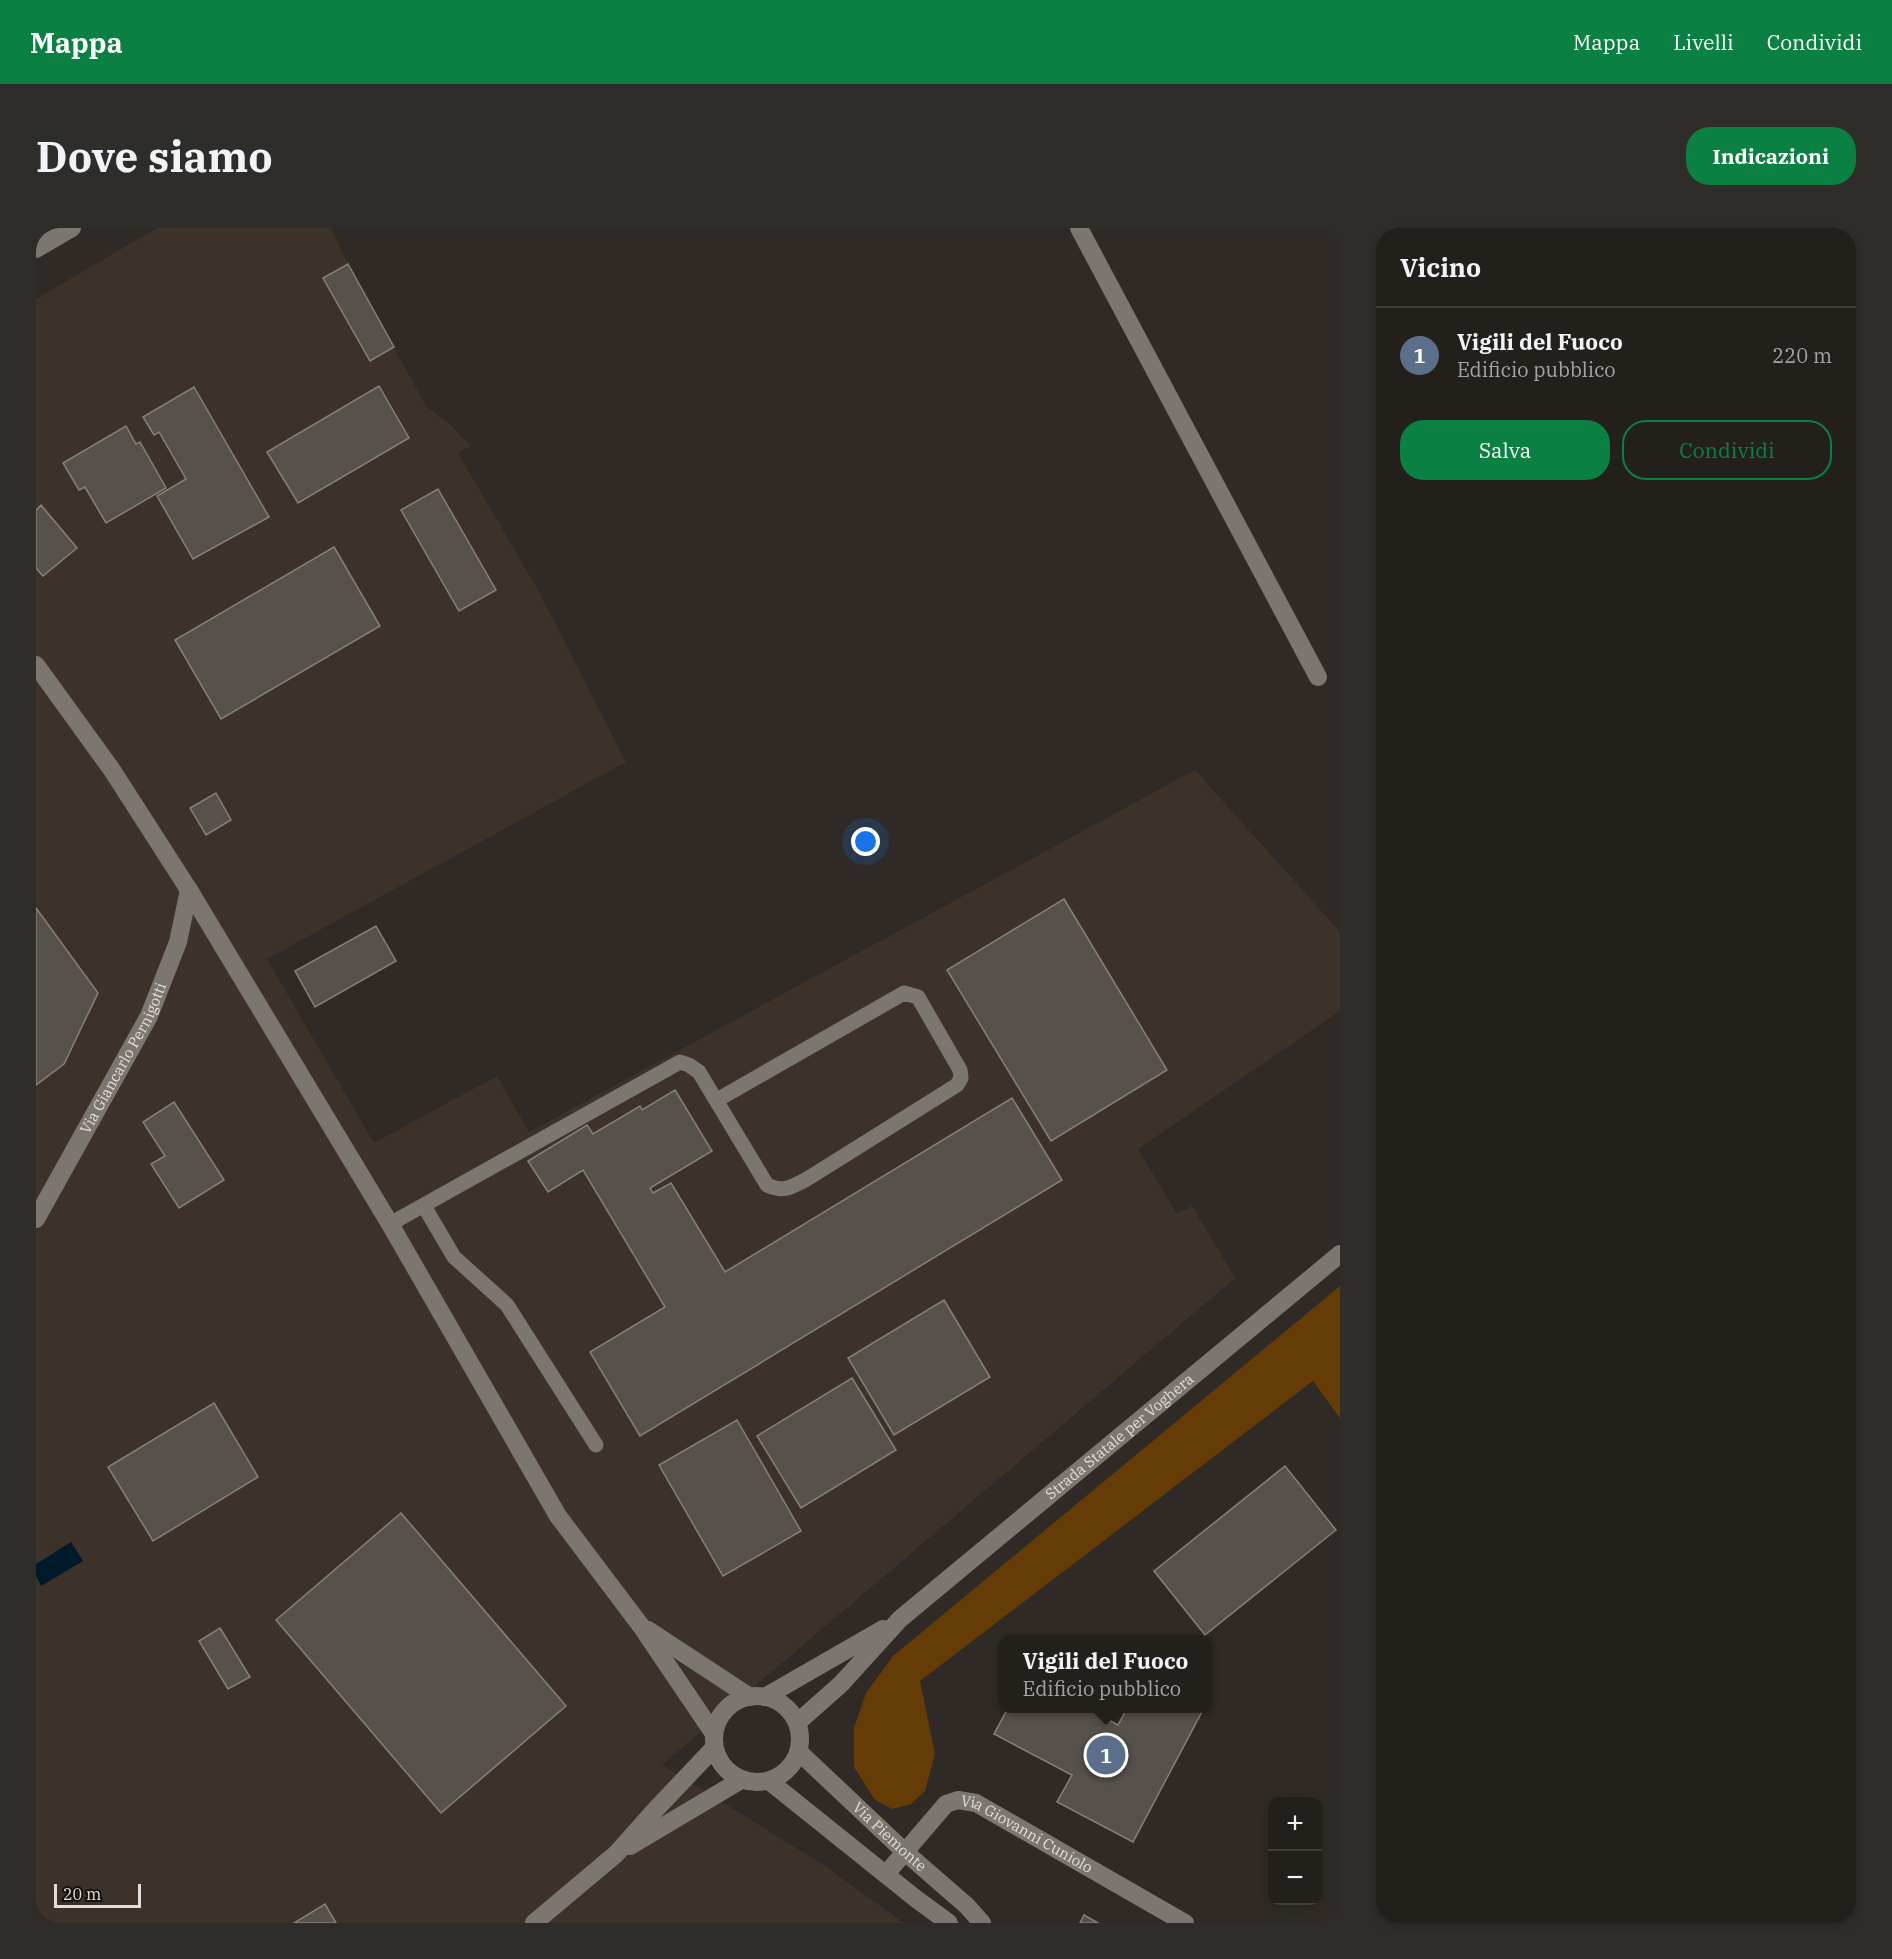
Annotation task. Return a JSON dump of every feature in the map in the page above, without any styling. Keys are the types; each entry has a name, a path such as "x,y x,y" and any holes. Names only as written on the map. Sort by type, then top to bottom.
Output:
{"main road":[{"path":"36,249 72,228"},
{"path":"1079,228 1318,677"},
{"path":"36,665 112,770 189,890 390,1224 558,1516 641,1626 714,1741 720,1762 729,1773 741,1780 755,1783 769,1781 782,1775 792,1765 799,1752 800,1737 797,1723 790,1710 778,1701 757,1696 641,1626"},
{"name":"Via Giancarlo Pernigotti","path":"36,1218 149,1016 178,942 189,890"},
{"name":"Strada Statale per Voghera","path":"797,1723 842,1684 900,1618 1340,1254"},
{"name":"Strada Statale per Voghera","path":"757,1696 900,1618"},
{"path":"534,1923 616,1854 714,1741 718,1721 726,1709 737,1701 757,1696"},
{"name":"Via Piemonte","path":"799,1752 905,1852 967,1906 982,1923"},
{"path":"616,1854 741,1780"},
{"name":"Via Piemonte","path":"769,1781 949,1923"},
{"name":"Via Giovanni Cuniolo","path":"886,1874 946,1804 958,1800 976,1803 1185,1923"}],"lane":[{"path":"390,1224 681,1062 699,1072 767,1185 777,1190 790,1188 807,1179 957,1085 961,1077 960,1070 918,997 904,993 717,1100"},
{"path":"424,1206 454,1257 507,1305 596,1445"}],"shaded area":[{"path":"157,228 331,228 348,264 426,406 449,423 470,446 458,453 538,590 626,762 267,959 374,1143 497,1076 529,1132 1195,770 1340,932 1340,1011 1138,1149 1177,1214 1192,1206 1235,1278 662,1765 822,1864 904,1923 36,1923 36,299"},
{"path":"1340,1286 1340,1418 1313,1381 920,1681 935,1754 925,1791 911,1804 892,1809 875,1800 854,1767 854,1728 866,1693 893,1656"}],"water":[{"path":"71,1542 83,1561 41,1586 36,1576 36,1564"}],"building":[{"path":"348,264 394,347 370,361 323,278"},
{"path":"379,386 409,438 298,503 267,452"},
{"path":"194,387 269,517 193,559 157,496 186,479 159,432 154,435 143,417"},
{"path":"126,426 136,444 140,442 166,488 106,523 85,487 79,490 63,463"},
{"path":"438,489 496,590 459,611 401,510"},
{"path":"41,505 77,548 43,576 36,568 36,510"},
{"path":"334,547 380,626 221,719 175,640"},
{"path":"216,793 231,820 206,835 190,808"},
{"path":"1064,899 1167,1070 1051,1141 947,970"},
{"path":"36,908 98,993 64,1064 36,1085"},
{"path":"376,926 396,961 315,1007 295,971"},
{"path":"675,1090 712,1151 650,1188 653,1193 671,1183 725,1272 1012,1098 1062,1180 640,1436 590,1352 665,1307 583,1170 548,1192 528,1161 587,1125 593,1134 640,1106 642,1110"},
{"path":"174,1102 224,1180 179,1208 151,1164 165,1156 143,1122"},
{"path":"944,1300 990,1377 894,1435 848,1358"},
{"path":"852,1378 896,1450 801,1508 757,1436"},
{"path":"214,1403 258,1477 153,1541 108,1467"},
{"path":"737,1420 801,1531 723,1576 659,1465"},
{"path":"1285,1466 1336,1530 1205,1635 1154,1571"},
{"path":"401,1513 566,1706 441,1813 276,1620"},
{"path":"220,1628 250,1677 228,1689 199,1641"},
{"path":"1005,1713 1095,1713 1118,1725 1124,1713 1201,1713 1133,1842 1057,1802 1072,1775 994,1734"},
{"path":"325,1904 336,1923 294,1923"},
{"path":"1084,1915 1098,1923 1080,1923"}],"place":[{"name":"Vigili del Fuoco","path":"1106,1755"}]}
